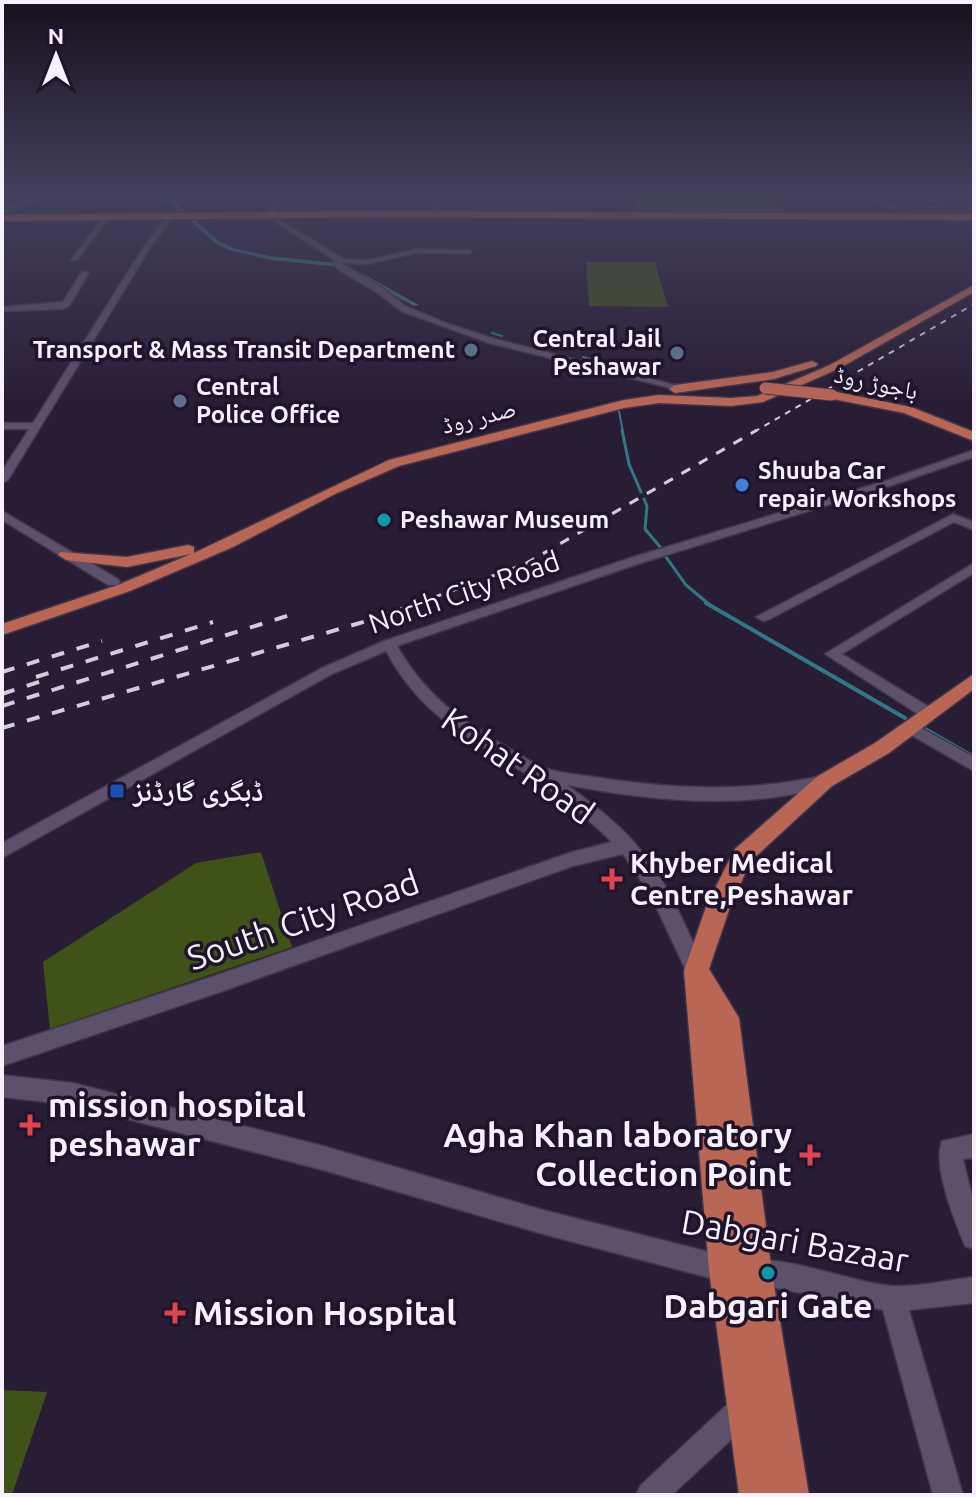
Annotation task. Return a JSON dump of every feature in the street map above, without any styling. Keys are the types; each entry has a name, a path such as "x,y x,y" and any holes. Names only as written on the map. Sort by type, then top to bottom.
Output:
{"main road":[{"path":"872,331 974,274"},
{"path":"816,362 843,353 974,280"},
{"name":"صدر روڈ","path":"2,630 124,588 228,544 332,490 394,463 591,410 655,399 741,402 759,399 834,367 974,288"},
{"name":"صدر روڈ","path":"2,624 205,546 339,477 384,459 589,405 774,375 829,355"},
{"name":"باجوڑ روڈ","path":"655,399 668,395 765,388"},
{"name":"باجوڑ روڈ","path":"642,394 765,388 832,395 907,410 974,437"},
{"path":"66,555 127,562 205,546"},
{"path":"696,971 719,904 743,855 825,781 882,748 974,680"},
{"name":"Kohat Road","path":"696,971 740,1271 745,1408 757,1495"},
{"path":"740,1271 791,1495"}],"street":[{"path":"2,480 138,263"},
{"path":"337,263 404,309 443,325 492,341 682,388"},
{"path":"2,309 60,307 66,304 85,273"},
{"path":"2,426 36,426"},
{"name":"North City Road","path":"2,851 327,671 389,644 637,560 892,482 974,453"},
{"path":"2,515 113,582"},
{"path":"763,617 953,518 974,526"},
{"path":"929,714 832,654 974,567"},
{"name":"Kohat Road","path":"389,644 404,675 441,715 538,773 627,846 667,912 696,971"},
{"path":"910,727 974,765"},
{"path":"538,773 603,786 668,791 755,792 800,788 825,781"},
{"name":"South City Road","path":"2,1056 572,859 627,846"},
{"name":"Dabgari Bazaar","path":"2,1086 88,1098 323,1158 543,1222 740,1271 791,1277 893,1299 974,1290"},
{"path":"974,1146 950,1149 957,1190 974,1237"},
{"path":"893,1299 948,1495"},
{"path":"651,1495 745,1408"}],"green space":[{"path":"586,263 655,263 668,307 589,306"},
{"path":"261,852 292,947 50,1029 43,962 196,863"},
{"path":"2,1390 47,1392 12,1495 2,1495"}],"waterway":[{"path":"321,263 343,265 416,305"},
{"path":"492,333 502,336"},
{"path":"583,357 598,361 608,369"},
{"path":"619,411 623,432"},
{"path":"622,430 629,464 641,492"},
{"path":"644,499 647,506 645,529 661,548"},
{"path":"666,557 686,585 710,605"},
{"path":"706,603 905,718"},
{"path":"925,729 974,757"}],"railway":[{"path":"754,432 974,304"},
{"path":"413,605 525,564 757,430"},
{"path":"2,728 377,618 418,603"},
{"path":"2,706 290,615"},
{"path":"36,677 213,622"},
{"path":"2,672 102,641"},
{"path":"2,694 48,679"}],"place":[{"name":"Transport & Mass Transit Department","path":"471,350"},
{"name":"Central Jail Peshawar","path":"677,353"},
{"name":"Central Police Office","path":"180,401"},
{"name":"Shuuba Car repair Workshops","path":"742,485"},
{"name":"Peshawar Museum","path":"384,520"},
{"name":"ڈبگری گارڈنز","path":"117,791"},
{"name":"Khyber Medical Centre,Peshawar","path":"612,879"},
{"name":"mission hospital peshawar","path":"30,1125"},
{"name":"Agha Khan laboratory Collection Point","path":"810,1155"},
{"name":"Dabgari Gate","path":"768,1273"},
{"name":"Mission Hospital","path":"175,1313"}]}
